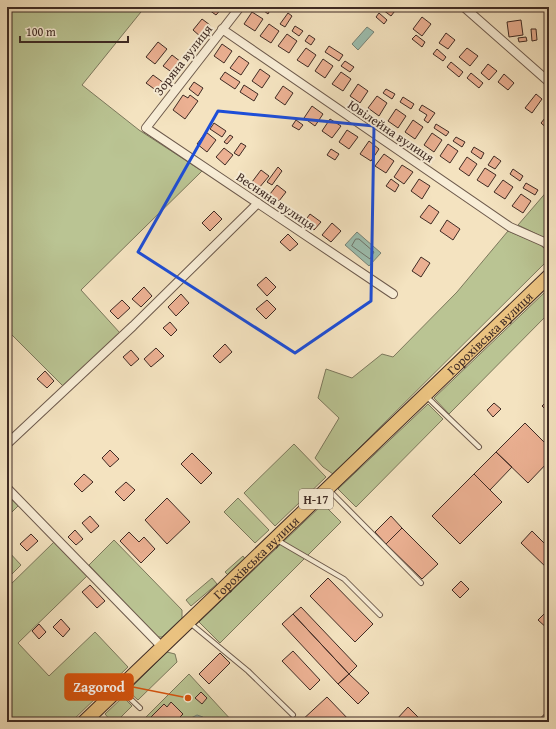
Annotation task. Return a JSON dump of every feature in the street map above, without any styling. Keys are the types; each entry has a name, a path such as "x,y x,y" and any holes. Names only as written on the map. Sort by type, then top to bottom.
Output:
{"main road":[{"name":"Горохівська вулиця","path":"84,722 549,276"}],"street":[{"name":"Зоряна вулиця","path":"146,128 240,7"},
{"path":"453,7 482,7"},
{"path":"465,8 549,82"},
{"name":"Ювілейна вулиця","path":"222,29 510,227 544,242 549,246"},
{"name":"Весняна вулиця","path":"146,128 393,294"},
{"path":"7,444 133,326 258,204"},
{"path":"7,488 162,647"},
{"path":"543,722 549,716"}],"lane":[{"path":"425,395 479,447"},
{"path":"328,489 421,584"},
{"path":"275,539 344,579 380,615"},
{"path":"188,622 248,671 292,715"},
{"path":"120,688 140,708"}],"highlighted area":[{"path":"218,111 374,126 371,301 295,353 138,252"}],"green space":[{"path":"7,7 145,7 82,85 139,130 202,171 81,290 120,333 63,386 7,330"},
{"path":"549,189 549,240 518,225"},
{"path":"508,231 542,245 549,251 549,259 333,474 323,467 315,458 339,418 318,398 326,369 352,378 382,354 393,357 457,292"},
{"path":"545,292 549,295 549,313 449,414 434,398"},
{"path":"428,404 443,419 356,507 338,489"},
{"path":"294,444 326,477 275,526 244,493"},
{"path":"7,494 19,505 7,517"},
{"path":"238,498 269,530 255,543 224,512"},
{"path":"323,504 341,522 220,643 199,622"},
{"path":"114,540 182,610 182,618 162,637 157,637 89,565"},
{"path":"54,542 87,576 18,643 49,676 95,632 128,667 71,722 7,722 7,588"},
{"path":"7,550 21,565 7,579"},
{"path":"243,556 245,559 228,575 225,572"},
{"path":"212,578 217,584 191,606 186,600"},
{"path":"167,652 175,654 177,662 138,700 128,691"},
{"path":"189,674 233,722 141,722"},
{"path":"123,697 132,706 119,719 122,722 112,722 105,714"}],"water":[{"path":"367,27 374,32 358,50 352,44"},
{"path":"357,232 381,253 369,266 345,245"},
{"path":"197,715 203,717 206,722 190,722 191,718"}],"building":[{"path":"211,7 223,7 216,15 209,10"},
{"path":"259,7 269,7 271,8 268,14"},
{"path":"363,7 372,7 369,11"},
{"path":"385,7 398,7 391,16 383,10"},
{"path":"252,12 263,19 255,31 244,24"},
{"path":"288,13 292,16 285,27 280,24"},
{"path":"379,13 387,20 384,24 376,17"},
{"path":"422,17 431,24 422,36 413,29"},
{"path":"202,19 210,25 201,37 193,30"},
{"path":"521,20 523,35 509,37 507,22"},
{"path":"269,24 279,31 271,43 260,36"},
{"path":"295,26 303,31 299,36 292,31"},
{"path":"531,29 536,29 537,40 532,41"},
{"path":"446,33 455,40 448,49 439,43"},
{"path":"287,34 297,41 289,53 278,46"},
{"path":"309,35 315,39 311,45 305,41"},
{"path":"416,35 425,42 422,47 412,39"},
{"path":"526,37 527,41 519,42 518,38"},
{"path":"158,42 167,49 155,64 146,57"},
{"path":"222,44 232,51 224,63 214,56"},
{"path":"329,46 343,55 339,61 325,52"},
{"path":"306,48 316,55 308,67 297,60"},
{"path":"467,48 478,56 470,66 459,57"},
{"path":"437,49 446,57 443,61 433,54"},
{"path":"172,55 181,62 173,73 163,66"},
{"path":"239,56 249,63 241,75 230,68"},
{"path":"323,59 333,66 325,78 315,71"},
{"path":"345,61 354,67 350,72 341,66"},
{"path":"451,62 463,72 459,77 447,67"},
{"path":"488,64 497,71 489,80 481,73"},
{"path":"260,69 270,76 262,88 252,81"},
{"path":"225,72 240,82 235,89 220,79"},
{"path":"341,72 351,79 343,91 332,84"},
{"path":"471,73 483,83 479,88 467,78"},
{"path":"504,74 514,83 508,90 498,82"},
{"path":"153,75 164,83 157,91 146,83"},
{"path":"194,82 203,88 198,96 189,89"},
{"path":"358,84 368,91 360,103 350,96"},
{"path":"244,85 258,94 254,101 240,92"},
{"path":"283,86 293,93 285,105 275,98"},
{"path":"386,89 395,94 392,99 383,93"},
{"path":"536,94 542,99 532,113 525,108"},
{"path":"183,95 188,98 190,95 198,101 185,119 173,110"},
{"path":"377,96 387,103 379,116 368,108"},
{"path":"403,97 414,104 411,109 400,102"},
{"path":"422,105 435,113 428,123 424,120 427,115 419,110"},
{"path":"312,106 323,114 315,126 304,118"},
{"path":"396,109 406,116 398,128 388,121"},
{"path":"549,113 549,130 541,123"},
{"path":"330,119 341,126 332,138 322,131"},
{"path":"296,120 303,125 299,130 292,126"},
{"path":"413,120 423,127 415,139 405,132"},
{"path":"214,123 226,131 222,137 210,129"},
{"path":"436,124 449,132 446,136 434,128"},
{"path":"347,130 358,137 349,149 339,142"},
{"path":"206,132 216,140 207,152 197,144"},
{"path":"432,133 442,140 434,152 424,145"},
{"path":"230,135 233,137 227,144 224,142"},
{"path":"456,137 465,142 462,147 453,141"},
{"path":"369,141 379,149 371,161 360,154"},
{"path":"241,143 246,146 239,156 234,153"},
{"path":"448,144 458,151 450,163 440,156"},
{"path":"474,147 484,153 481,159 471,152"},
{"path":"224,148 233,155 225,165 216,157"},
{"path":"331,149 339,154 335,160 327,155"},
{"path":"384,154 394,161 386,173 375,166"},
{"path":"494,156 501,161 495,169 488,165"},
{"path":"467,157 477,164 469,176 459,169"},
{"path":"402,165 413,172 404,184 394,177"},
{"path":"278,167 282,171 272,185 267,182"},
{"path":"485,168 496,175 488,187 477,180"},
{"path":"513,169 523,176 520,181 510,174"},
{"path":"261,170 269,176 259,188 252,182"},
{"path":"391,179 399,185 395,192 386,186"},
{"path":"419,179 430,186 422,199 411,191"},
{"path":"503,180 513,187 505,199 494,192"},
{"path":"526,183 538,190 535,195 523,188"},
{"path":"277,185 286,192 279,201 270,194"},
{"path":"521,194 531,201 523,213 512,206"},
{"path":"429,205 439,212 431,224 420,217"},
{"path":"214,211 222,219 210,231 202,223"},
{"path":"310,214 321,222 314,230 304,222"},
{"path":"447,220 460,229 453,240 440,231"},
{"path":"332,223 341,231 331,242 322,235"},
{"path":"288,234 298,244 290,251 280,242"},
{"path":"421,257 430,263 421,277 412,271"},
{"path":"266,277 276,287 267,296 257,285"},
{"path":"144,287 152,296 141,307 132,299"},
{"path":"181,294 189,303 176,316 168,307"},
{"path":"122,300 130,308 118,319 110,311"},
{"path":"267,300 276,309 266,319 256,309"},
{"path":"170,322 177,330 171,336 163,328"},
{"path":"225,344 232,352 220,363 213,356"},
{"path":"156,348 164,356 151,367 144,359"},
{"path":"131,350 139,359 131,366 123,357"},
{"path":"45,371 54,381 47,388 37,379"},
{"path":"549,399 549,413 542,406"},
{"path":"494,403 501,409 493,417 487,410"},
{"path":"525,423 549,447 549,461 528,483 496,452"},
{"path":"110,450 119,459 110,467 102,458"},
{"path":"496,452 512,467 490,490 474,474"},
{"path":"192,453 212,473 201,484 181,464"},
{"path":"84,474 93,482 82,492 74,484"},
{"path":"474,474 502,502 460,544 432,516"},
{"path":"126,482 135,490 124,501 115,492"},
{"path":"167,498 190,522 167,544 145,520"},
{"path":"90,516 99,526 91,533 82,523"},
{"path":"391,516 402,528 386,544 375,532"},
{"path":"402,528 438,564 422,579 386,544"},
{"path":"75,530 83,539 76,545 68,537"},
{"path":"532,531 549,548 549,570 521,543"},
{"path":"129,532 139,542 144,537 155,549 141,563 120,541"},
{"path":"31,534 38,541 27,551 20,544"},
{"path":"328,578 373,624 355,642 310,596"},
{"path":"461,581 469,589 460,598 452,590"},
{"path":"90,585 105,601 97,608 82,592"},
{"path":"301,607 357,666 349,674 293,614"},
{"path":"549,609 549,630 538,620"},
{"path":"293,614 349,674 338,684 282,624"},
{"path":"61,619 70,629 63,637 53,627"},
{"path":"39,624 46,632 39,639 32,631"},
{"path":"293,651 320,680 310,690 282,661"},
{"path":"220,653 230,663 209,684 199,674"},
{"path":"349,674 369,693 358,704 338,684"},
{"path":"201,692 207,698 202,704 195,698"},
{"path":"327,697 351,722 300,722"},
{"path":"171,702 183,714 175,722 150,722 148,720 164,704 167,707"},
{"path":"408,707 423,722 399,722 396,720"}],"place":[{"name":"Zagorod","path":"188,698"}]}
